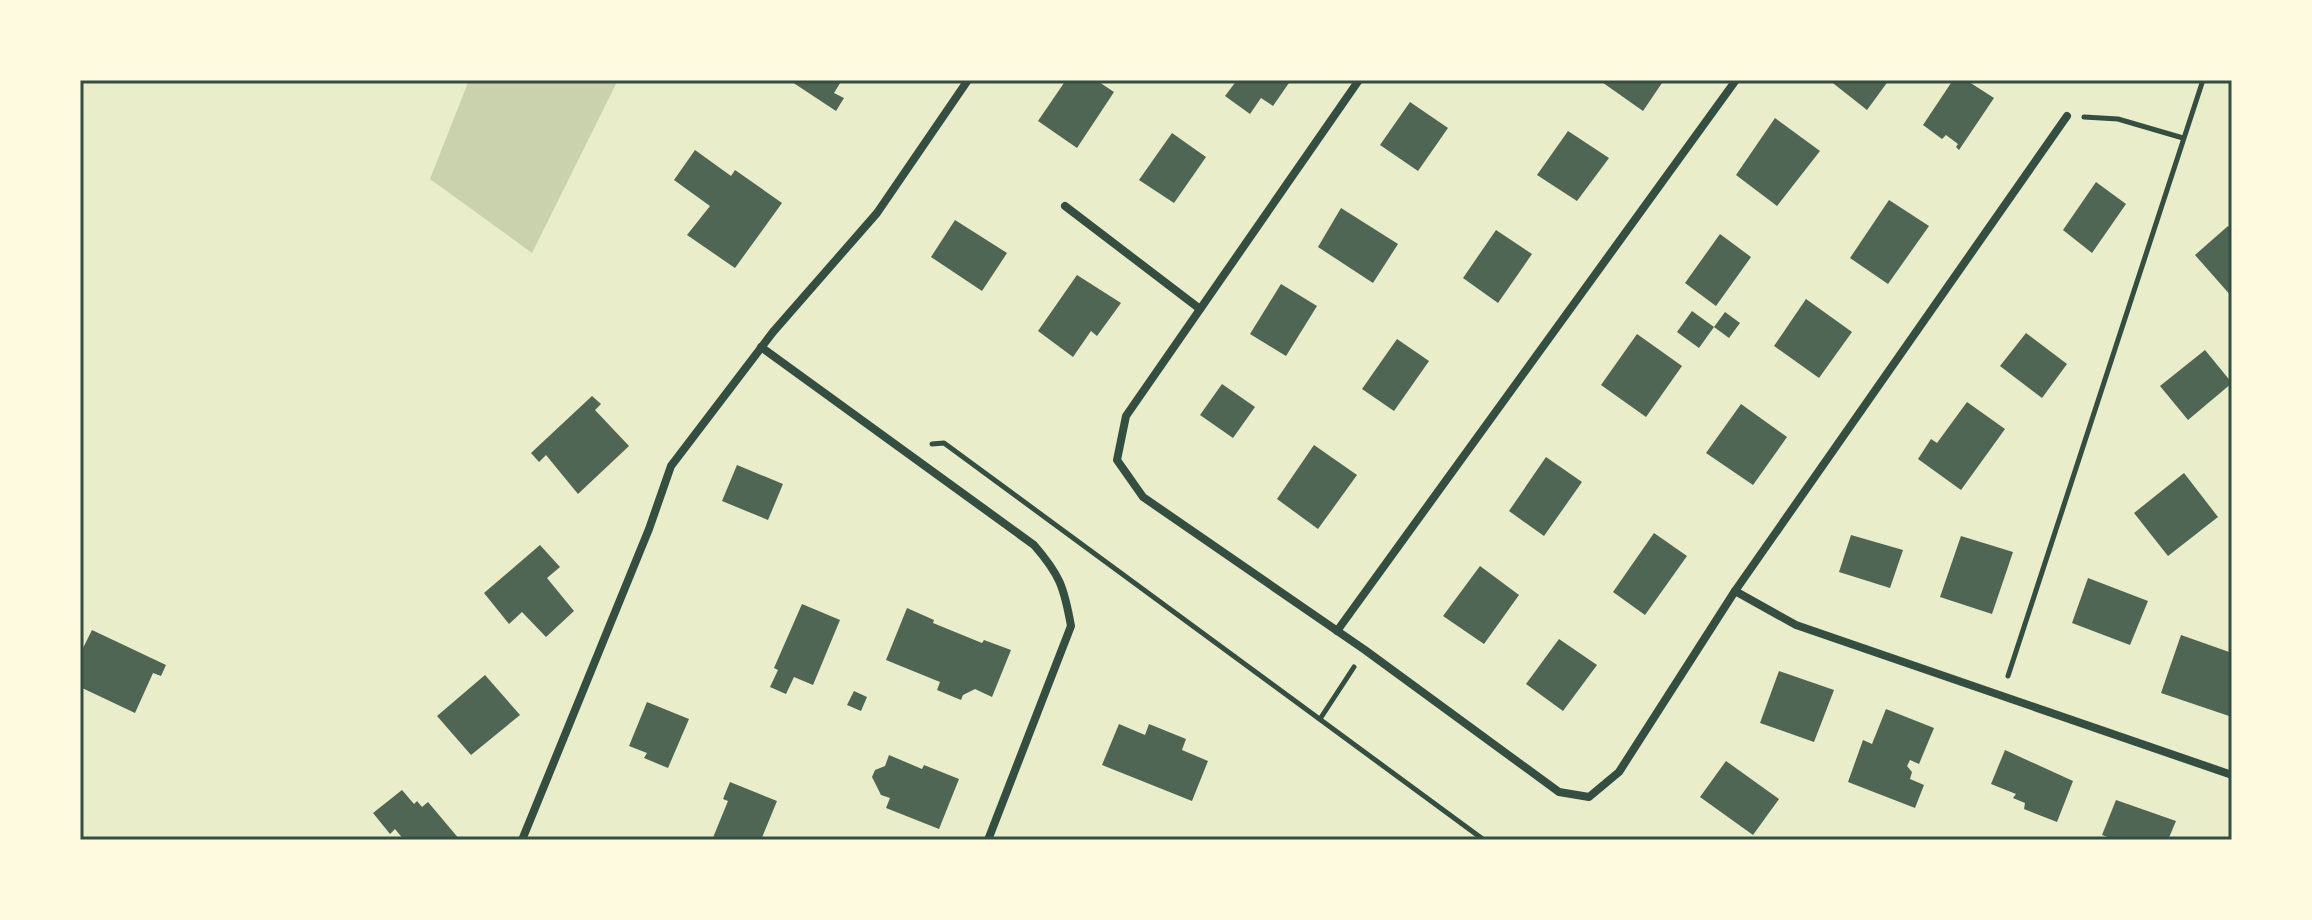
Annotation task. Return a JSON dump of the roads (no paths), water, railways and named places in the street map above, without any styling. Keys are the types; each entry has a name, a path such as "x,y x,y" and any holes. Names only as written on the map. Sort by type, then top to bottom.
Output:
{"street":[{"path":"522,840 649,529 671,466 761,347 877,213 968,80"},
{"path":"1359,80 1126,416 1117,460 1143,497 1365,650 1559,792 1589,797 1619,772 1735,591 2067,116"},
{"path":"1337,631 1736,80"},
{"path":"1065,206 1200,309"},
{"path":"761,347 1034,545 1055,568 1065,592 1071,626 988,840"},
{"path":"1735,591 1796,625 2232,775"}]}
